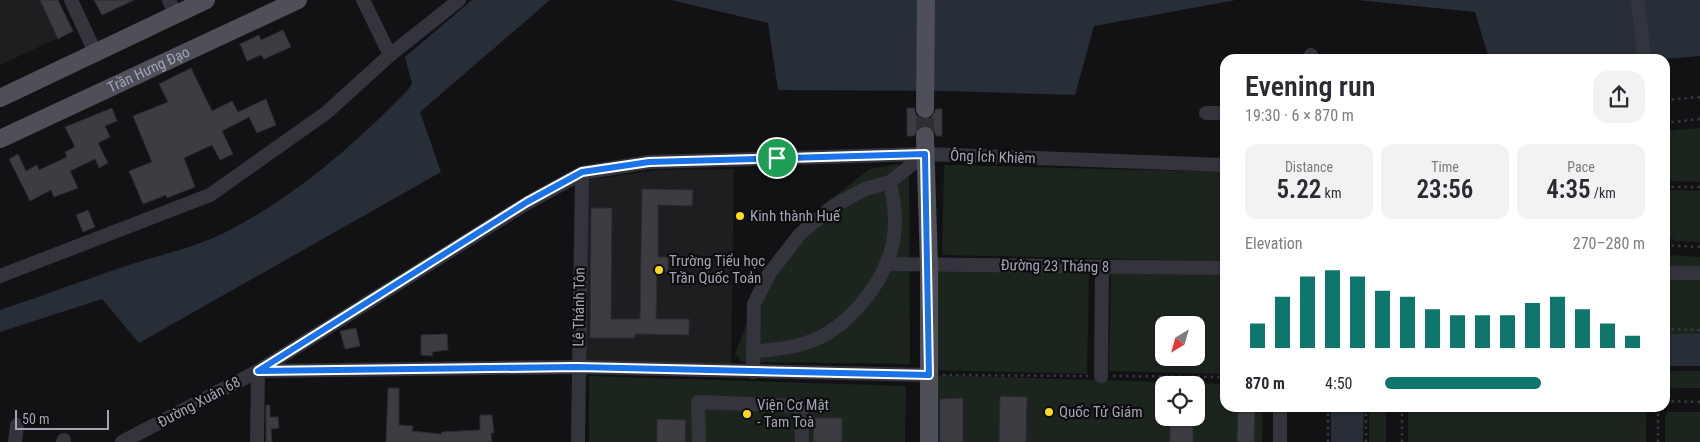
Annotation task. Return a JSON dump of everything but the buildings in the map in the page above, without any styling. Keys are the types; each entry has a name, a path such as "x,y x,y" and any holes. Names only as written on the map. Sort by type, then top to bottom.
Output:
{"main road":[{"name":"Trần Hưng Đạo","path":"0,139 298,0"},
{"path":"925,109 926,0"},
{"path":"0,98 95,52 173,7 200,1"},
{"path":"925,136 929,265 929,442"}],"street":[{"path":"71,0 95,52"},
{"path":"363,0 390,55"},
{"path":"0,276 210,194 326,113 390,55 459,0"},
{"path":"1638,0 1643,54"},
{"path":"1206,113 1220,113"},
{"path":"753,372 754,304 769,274 800,234 832,206 865,189 890,182 925,154"},
{"name":"Ông Ích Khiêm","path":"582,172 649,162 925,154 1220,165"},
{"name":"Lê Thánh Tôn","path":"578,442 582,172"},
{"name":"Đường Xuân 68","path":"122,442 258,371 527,202 582,172"},
{"path":"753,352 794,347 824,336 850,315 867,296 886,264 893,241 895,223 890,182"},
{"name":"Đường 23 Tháng 8","path":"886,264 1220,268"},
{"path":"1102,267 1102,376"},
{"path":"1670,273 1700,273"},
{"path":"257,442 258,371 578,367 929,375"},
{"path":"699,442 698,402 801,406 802,442"},
{"path":"1280,412 1280,442"},
{"path":"14,442 17,426"}],"path":[{"path":"1670,100 1700,97"},
{"path":"1670,122 1700,119"},
{"path":"1670,187 1700,187"},
{"path":"1670,245 1700,247"},
{"path":"1670,329 1700,330"},
{"path":"929,375 1220,377"},
{"path":"1670,401 1700,402"},
{"path":"1328,412 1328,442"},
{"path":"1366,412 1366,442"},
{"path":"1402,412 1402,442"},
{"path":"1658,412 1658,442"}],"shaded area":[{"path":"0,0 40,0 58,38 0,65"},
{"path":"472,0 550,0 420,112 441,172 139,343 102,299 0,332 0,310 113,270 205,241 230,230 279,201 346,149 408,90 412,83 405,57"},
{"path":"671,0 1236,0 1094,26 1075,95 948,91 778,90 768,23"},
{"path":"1357,0 1700,0 1700,56 1670,59 1670,54 1488,54 1475,12"},
{"path":"1700,128 1700,182 1670,181 1670,131"},
{"path":"897,164 909,173 910,364 742,362 735,354 762,284 817,220 827,202 870,169"},
{"path":"944,165 1220,172 1220,261 942,255"},
{"name":"Trường Tiểu học Trần Quốc Toản","path":"734,169 731,365 584,361 588,180 657,170"},
{"path":"1670,190 1700,191 1700,242 1675,241 1670,238"},
{"path":"1670,255 1700,257 1700,334 1670,334"},
{"path":"936,269 1089,272 1087,374 934,370"},
{"path":"1111,269 1220,272 1220,374 1109,371"},
{"path":"1670,334 1700,334 1700,366 1670,366"},
{"path":"1670,371 1700,371 1700,388 1670,388"},
{"name":"Quốc Tử Giám","path":"934,375 1155,382 1155,426 1205,426 1205,383 1220,384 1220,412 1263,412 1262,442 933,442"},
{"name":"Viện Cơ Mật - Tam Toà","path":"589,376 906,386 905,442 589,442"},
{"path":"1331,412 1364,412 1363,442 1331,442"},
{"path":"1369,412 1386,412 1386,442 1369,442"},
{"path":"1408,412 1646,412 1646,442 1408,442"},
{"path":"1667,412 1700,412 1700,442 1665,442 1665,417"}],"tunnel":[{"path":"925,109 925,136"}],"place":[{"name":"Kinh thành Huế","path":"740,216"},
{"name":"Trường Tiểu học Trần Quốc Toản","path":"659,270"},
{"name":"Quốc Tử Giám","path":"1049,412"},
{"name":"Viện Cơ Mật - Tam Toà","path":"747,414"}],"route":[{"path":"925,154 929,265 929,375 578,367 258,371 527,202 582,172 649,162 777,158 925,154"}]}
